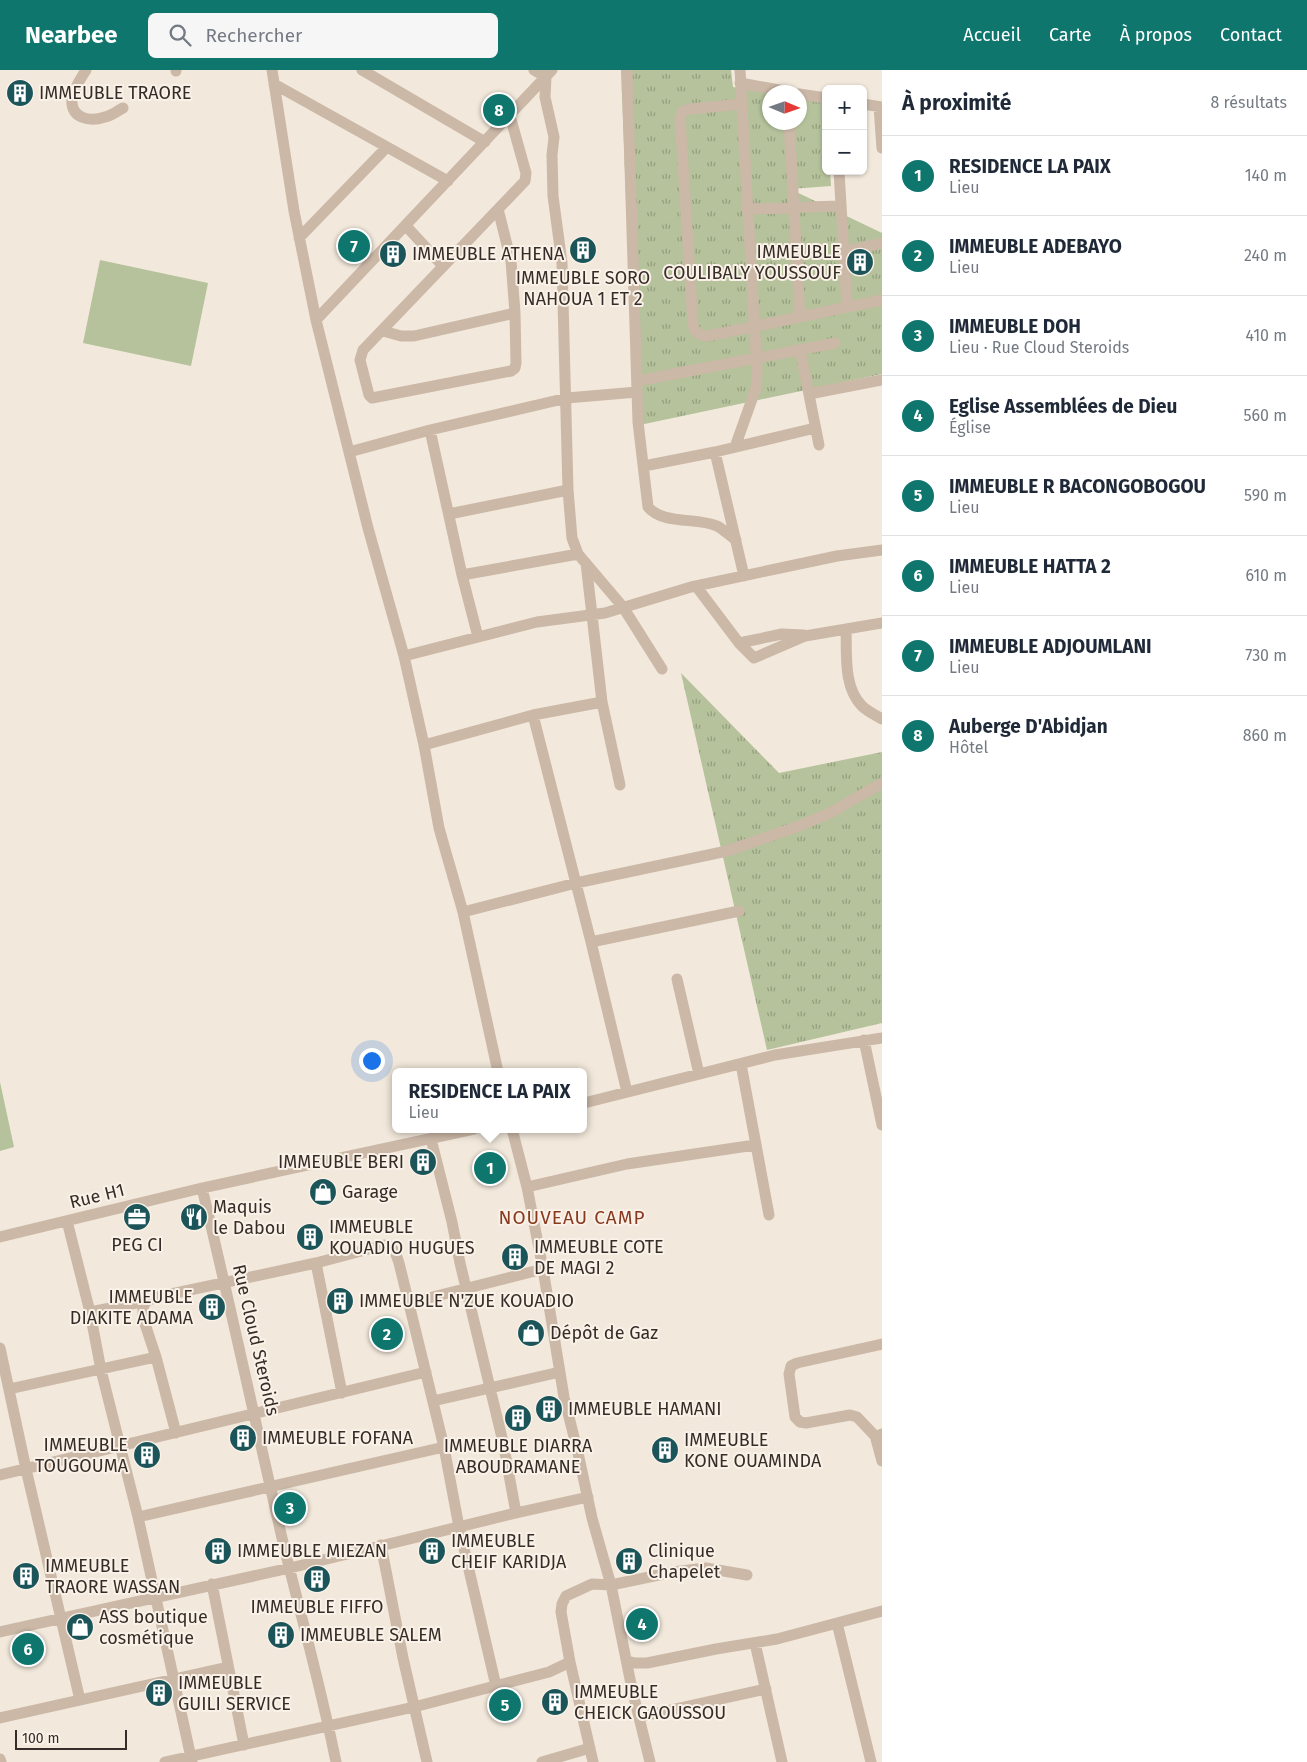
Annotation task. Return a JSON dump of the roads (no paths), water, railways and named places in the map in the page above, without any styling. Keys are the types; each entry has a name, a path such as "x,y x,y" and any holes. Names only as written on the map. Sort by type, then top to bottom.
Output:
{"street":[{"path":"86,70 72,96 75,113 81,118 92,120 107,117 123,108"},
{"path":"272,70 299,238 316,320 368,528 404,656 424,745 439,828 463,912 497,1068"},
{"path":"362,70 485,142"},
{"path":"534,70 549,73"},
{"path":"627,70 638,422 648,508 675,519 700,521 717,526 736,540"},
{"path":"735,447 756,388 756,358 740,70"},
{"path":"316,320 549,73"},
{"path":"549,73 545,97 554,137 552,155 553,196 562,263 568,490 572,538 582,558 623,607 662,669"},
{"path":"740,83 762,87"},
{"path":"274,84 448,181"},
{"path":"807,95 822,97"},
{"path":"741,104 690,109 682,111 680,118 693,325 695,332 700,336 708,336 882,300"},
{"path":"867,105 881,107 882,148"},
{"path":"498,209 511,261 515,312 515,368 491,375 372,398 369,395 360,354 443,266 525,181 526,177 510,116"},
{"path":"789,130 800,316"},
{"path":"299,238 387,148"},
{"path":"839,175 842,252 847,307"},
{"path":"747,209 840,206"},
{"path":"406,226 443,266"},
{"path":"842,252 882,243"},
{"path":"383,330 401,336 414,336 515,312"},
{"path":"349,452 430,430 567,398 637,387 756,358 835,343"},
{"path":"800,349 819,445"},
{"path":"809,394 882,380"},
{"path":"644,466 715,452 815,428"},
{"path":"430,430 462,575 478,637"},
{"path":"715,452 744,576"},
{"path":"449,514 568,490"},
{"path":"404,656 537,622 605,613 696,586 837,556 882,550"},
{"path":"462,575 582,558"},
{"path":"582,558 593,614 602,702 620,785"},
{"path":"696,586 739,643 754,658 806,636 882,623"},
{"path":"846,629 850,688 855,698 863,707 882,719"},
{"path":"739,643 782,634 806,636"},
{"path":"424,745 533,715 602,702"},
{"path":"533,715 628,1092"},
{"path":"463,912 576,883 727,851 830,813 882,783"},
{"path":"591,942 739,911"},
{"path":"677,979 699,1074"},
{"path":"587,1102 775,1055 882,1038"},
{"path":"864,1040 882,1125"},
{"path":"741,1064 768,1215"},
{"name":"Rue H1","path":"0,1237 202,1188 455,1133"},
{"path":"513,1133 543,1269 564,1398 596,1536 611,1585 650,1762"},
{"path":"431,1138 503,1442 516,1512"},
{"path":"526,1187 627,1164 755,1145"},
{"name":"Rue Cloud Steroids","path":"202,1188 226,1282 254,1415 336,1762"},
{"path":"67,1221 90,1312 101,1370 138,1517 172,1680 191,1759"},
{"path":"90,1312 316,1263 384,1244 390,1246 397,1256 433,1401 459,1527 496,1686"},
{"path":"316,1263 342,1394"},
{"path":"409,1303 543,1269"},
{"path":"147,1301 143,1310 143,1318 156,1357 176,1432"},
{"path":"882,1344 797,1363 791,1366 788,1374 795,1417 800,1422 806,1423 850,1415 857,1417 879,1436 882,1461"},
{"path":"0,1348 80,1700"},
{"path":"9,1389 156,1357"},
{"path":"0,1475 342,1394 426,1372"},
{"path":"433,1401 560,1372"},
{"path":"138,1517 444,1447"},
{"path":"0,1632 290,1568 516,1512 588,1497"},
{"path":"381,1545 427,1762"},
{"path":"593,1762 570,1662 561,1612 566,1596 592,1584 611,1585 699,1568 714,1568 747,1575"},
{"path":"212,1584 244,1745"},
{"path":"627,1661 647,1663 777,1639 882,1611"},
{"path":"837,1623 871,1762"},
{"path":"755,1643 782,1762"},
{"path":"165,1762 191,1759 244,1745 414,1707 549,1672 570,1662"},
{"path":"0,1718 228,1667"},
{"path":"639,1717 766,1689"},
{"path":"542,1762 590,1748"}],"place":[{"name":"IMMEUBLE TRAORE","path":"20,93"},
{"name":"Auberge D'Abidjan","path":"499,110"},
{"name":"IMMEUBLE ADJOUMLANI","path":"354,246"},
{"name":"IMMEUBLE SORO NAHOUA 1 ET 2","path":"583,250"},
{"name":"IMMEUBLE ATHENA","path":"393,254"},
{"name":"IMMEUBLE COULIBALY YOUSSOUF","path":"860,262"},
{"name":"IMMEUBLE BERI","path":"423,1162"},
{"name":"RESIDENCE LA PAIX","path":"490,1168"},
{"name":"Garage","path":"323,1192"},
{"name":"PEG CI","path":"137,1217"},
{"name":"Maquis le Dabou","path":"194,1217"},
{"name":"IMMEUBLE KOUADIO HUGUES","path":"310,1237"},
{"name":"IMMEUBLE COTE DE MAGI 2","path":"515,1257"},
{"name":"IMMEUBLE N'ZUE KOUADIO","path":"340,1301"},
{"name":"IMMEUBLE DIAKITE ADAMA","path":"212,1307"},
{"name":"Dépôt de Gaz","path":"531,1333"},
{"name":"IMMEUBLE ADEBAYO","path":"387,1334"},
{"name":"IMMEUBLE HAMANI","path":"549,1409"},
{"name":"IMMEUBLE DIARRA ABOUDRAMANE","path":"518,1418"},
{"name":"IMMEUBLE FOFANA","path":"243,1438"},
{"name":"IMMEUBLE KONE OUAMINDA","path":"665,1450"},
{"name":"IMMEUBLE TOUGOUMA","path":"147,1455"},
{"name":"IMMEUBLE DOH","path":"290,1508"},
{"name":"IMMEUBLE MIEZAN","path":"218,1551"},
{"name":"IMMEUBLE CHEIF KARIDJA","path":"432,1551"},
{"name":"Clinique Chapelet","path":"629,1561"},
{"name":"IMMEUBLE TRAORE WASSAN","path":"26,1576"},
{"name":"IMMEUBLE FIFFO","path":"317,1579"},
{"name":"Eglise Assemblées de Dieu","path":"642,1624"},
{"name":"ASS boutique cosmétique","path":"80,1627"},
{"name":"IMMEUBLE SALEM","path":"281,1635"},
{"name":"IMMEUBLE HATTA 2","path":"28,1649"},
{"name":"IMMEUBLE GUILI SERVICE","path":"159,1693"},
{"name":"IMMEUBLE CHEICK GAOUSSOU","path":"555,1702"},
{"name":"IMMEUBLE R BACONGOBOGOU","path":"505,1705"}],"district":[{"name":"NOUVEAU CAMP","path":"572,1217"}]}
